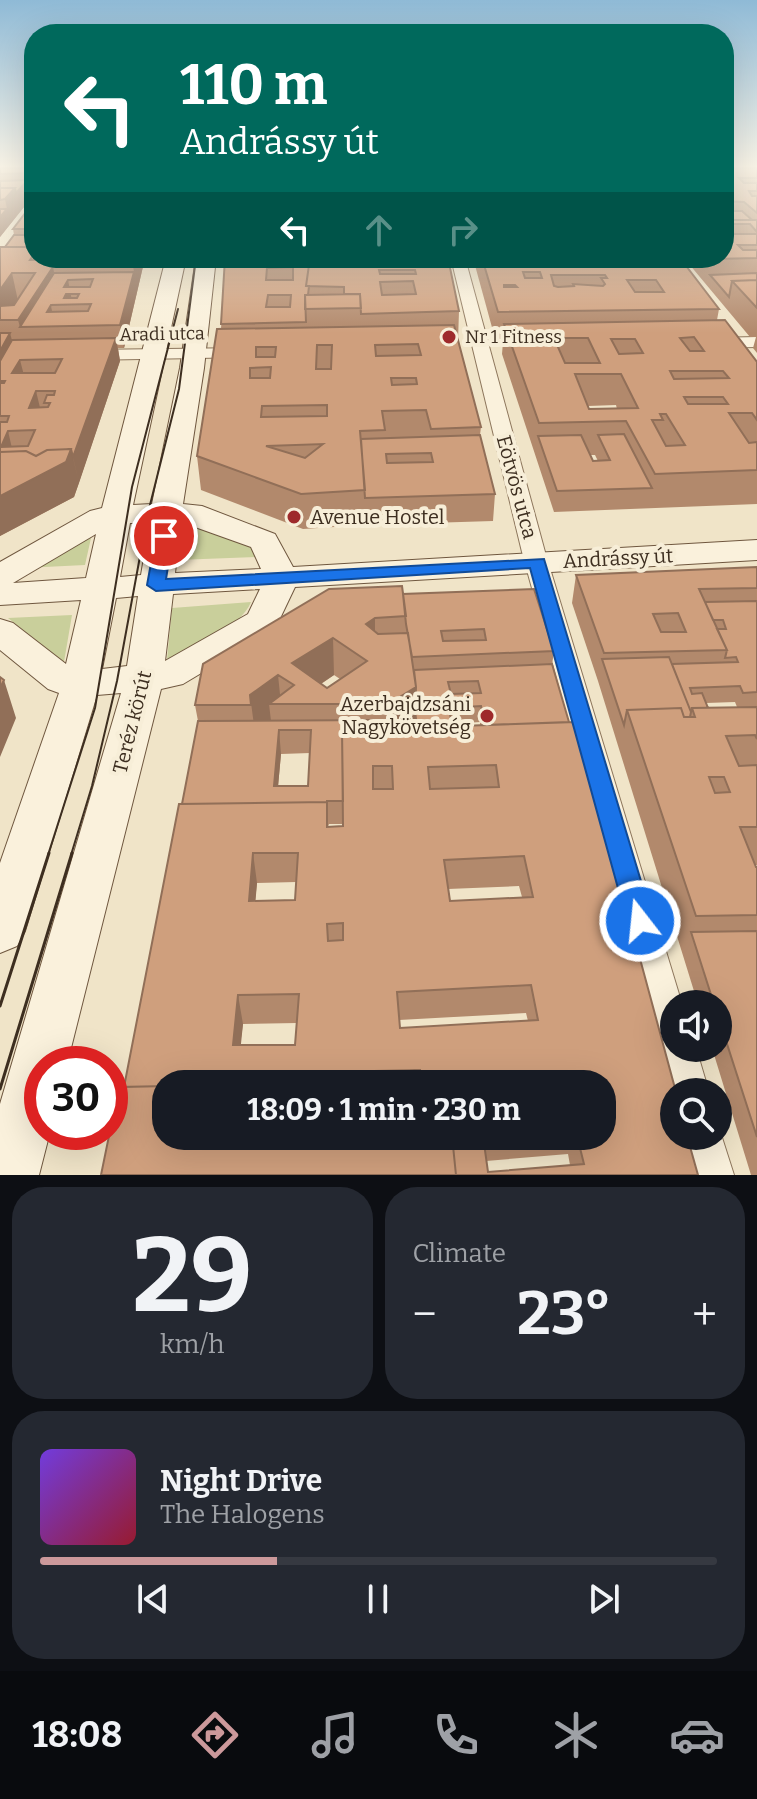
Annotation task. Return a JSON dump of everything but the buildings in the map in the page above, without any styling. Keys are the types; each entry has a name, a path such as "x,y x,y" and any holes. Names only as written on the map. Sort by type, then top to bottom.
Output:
{"main road":[{"path":"0,931 44,806 82,682 100,589 174,268"},
{"name":"Teréz körút","path":"9,1175 144,680 205,268"},
{"path":"0,576 101,518 117,514 168,512 191,513 264,541 282,578 262,621 170,675 144,680 61,680 0,631"},
{"name":"Andrássy út","path":"0,594 757,550"}],"street":[{"name":"Eötvös utca","path":"460,268 537,562 660,990"},
{"path":"727,336 749,364"},
{"path":"700,343 727,336 757,342"},
{"name":"Aradi utca","path":"75,355 265,352"},
{"path":"706,1150 713,1175"}],"green space":[{"path":"181,520 236,536 253,549 257,557 177,560"},
{"path":"93,529 85,565 24,568"},
{"path":"251,602 227,629 190,651 167,660 172,608"},
{"path":"72,615 64,662 8,618"}],"tram line":[{"path":"71,855 92,786 117,681 148,513 179,389 195,268"},
{"path":"48,855 95,708 132,487 178,309"},
{"path":"0,1006 49,853"},
{"path":"0,1089 72,853"}],"place":[{"name":"Nr 1 Fitness","path":"449,337"},
{"name":"Avenue Hostel","path":"294,517"},
{"name":"Azerbajdzsáni Nagykövetség","path":"487,716"}],"route":[{"path":"164,536 156,585 537,562 640,921"}]}
